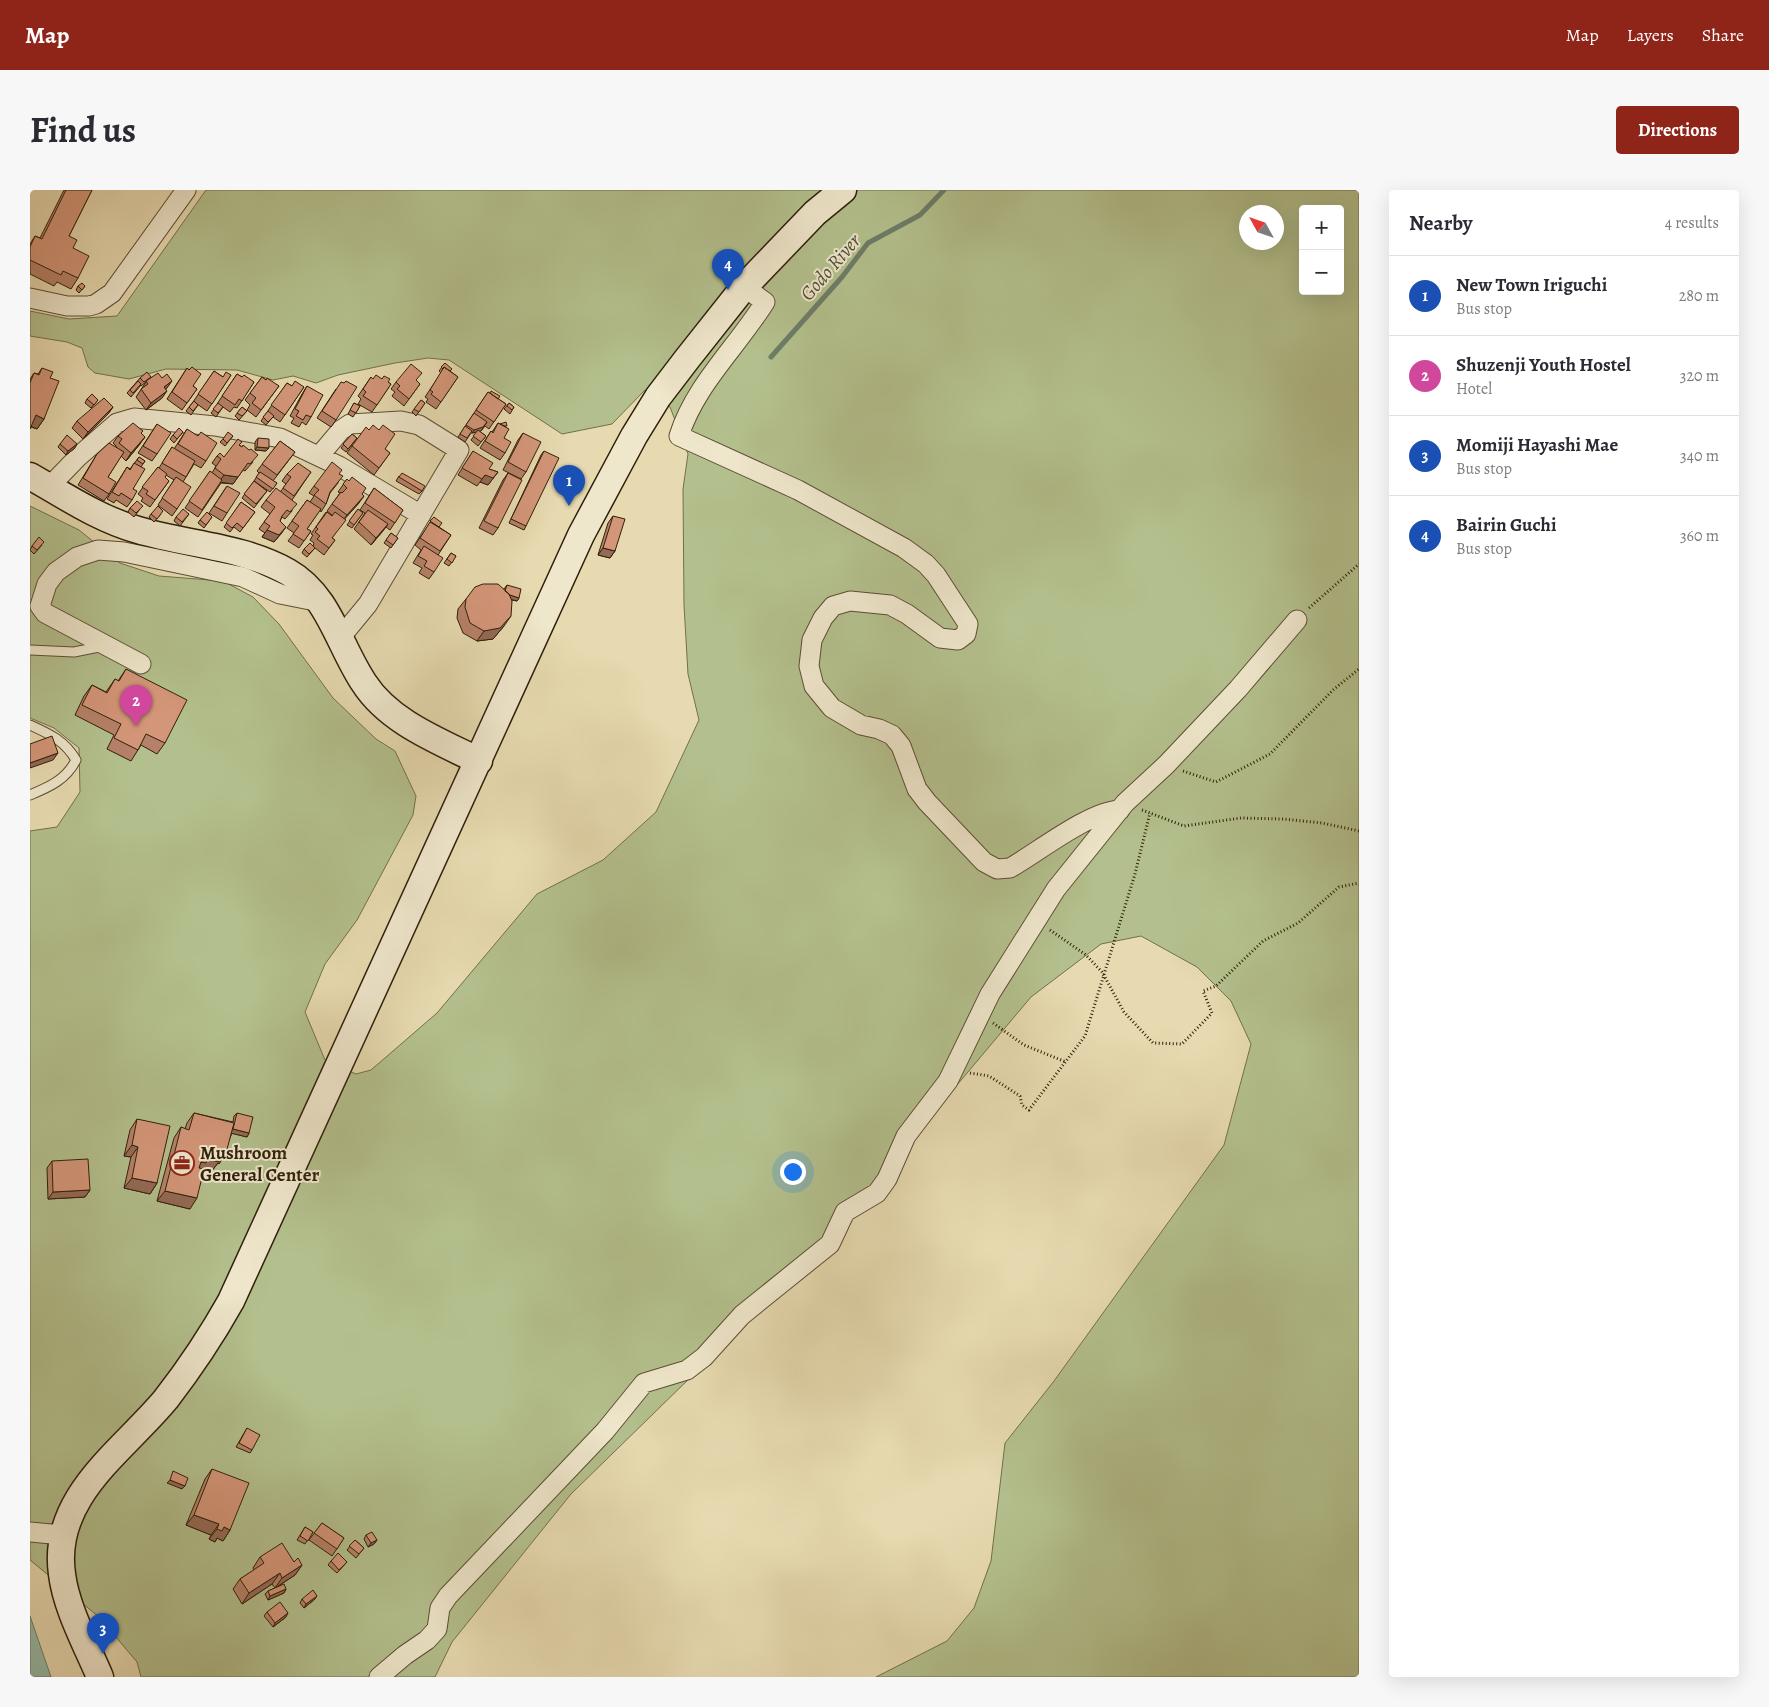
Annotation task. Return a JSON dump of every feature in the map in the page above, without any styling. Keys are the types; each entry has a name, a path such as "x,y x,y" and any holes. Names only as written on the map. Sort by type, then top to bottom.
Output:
{"street":[{"path":"30,298 67,306 96,304 112,293 186,190"},
{"path":"100,1677 78,1626 62,1576 62,1535 71,1510 81,1493 118,1448 165,1400 211,1336 231,1301 581,535 624,453 658,397 744,287 815,213 843,190"},
{"path":"744,287 764,302 695,397 684,419 679,436 798,490 904,548 926,564 936,575 968,624 966,634 958,640 940,638 907,614 890,605 850,601 833,606 823,618 812,640 809,666 814,686 832,708 860,726 878,729 892,735 901,746 917,789 927,802 984,862 997,869 1010,868 1082,824 1109,810 1123,806"},
{"path":"421,516 320,455 280,438 255,432 134,418 117,423 79,456 40,482 116,523 168,538 255,556 289,572 306,585 320,602 364,684 380,702 395,715 436,740 479,760"},
{"path":"320,455 341,430 350,424 359,423 409,422 441,437 459,450 368,604 340,638"},
{"path":"141,664 45,613 40,606 47,584 56,572 77,558 98,550 124,552 243,577 280,594 320,602"},
{"path":"379,1677 437,1630 440,1608 448,1596 605,1431 625,1409 644,1383 687,1370 704,1357 742,1315 830,1244 842,1216 871,1198 882,1186 906,1136 948,1081 980,1014 1000,978 1056,889 1123,806 1166,765 1238,689 1297,620"},
{"path":"30,1532 62,1535"}],"lane":[{"path":"30,650 74,652 106,646"},
{"path":"30,725 54,736 65,744 76,760 64,777 54,785 30,795"}],"path":[{"path":"1297,620 1359,564"},
{"path":"1166,765 1216,782 1270,754 1333,690 1359,669"},
{"path":"1123,806 1150,813 1184,826 1241,818 1283,819 1322,823 1359,831"},
{"path":"952,1071 989,1076 1020,1096 1022,1105 1029,1110 1066,1062 1085,1036 1134,874 1150,813"},
{"path":"1036,920 1086,955 1104,975 1124,1012 1153,1043 1182,1044 1212,1013 1203,991 1216,986 1263,941 1298,924 1339,888 1359,883"},
{"path":"980,1014 1024,1045 1066,1062"}],"shaded area":[{"path":"206,190 1359,190 1359,1677 876,1677 947,1641 974,1608 991,1561 1005,1443 1054,1381 1224,1145 1251,1044 1231,1001 1197,967 1141,936 1101,944 1031,997 878,1179 693,1375 571,1494 452,1642 435,1677 141,1677 137,1662 99,1617 30,1560 30,831 57,827 80,792 79,748 54,728 30,718 30,506 79,530 120,563 159,576 223,581 253,597 279,624 333,698 376,739 395,751 416,796 413,815 357,920 325,964 305,1012 325,1060 356,1074 371,1070 437,1013 537,894 603,860 656,812 699,720 688,674 684,605 683,489 688,454 670,407 645,390 612,424 562,434 449,360 428,358 395,363 338,375 316,383 293,376 273,380 237,370 166,369 129,379 95,373 88,367 82,348 67,342 30,336 30,311 69,319 117,316"},
{"path":"30,1616 51,1677 30,1677"}],"building":[{"path":"66,190 92,190 69,236 77,240 73,248 89,256 78,278 63,271 61,275 30,260 30,247 35,236 42,239"},
{"path":"82,283 85,286 82,290 78,286"},
{"path":"445,363 452,369 450,371 441,367"},
{"path":"411,364 422,373 416,380 420,384 409,399 397,389 400,386 396,382"},
{"path":"192,367 201,374 193,386 197,389 187,403 172,392 187,368 189,370"},
{"path":"444,367 458,377 441,402 431,394 433,392 430,390"},
{"path":"42,368 53,372 50,378 59,381 44,419 36,415 30,429 30,383 34,373 39,375"},
{"path":"214,371 223,377 226,372 231,375 212,404 198,394"},
{"path":"147,372 151,377 144,382 140,378"},
{"path":"158,373 162,378 167,374 172,381 164,387 167,391 151,403 141,389 148,384 146,381"},
{"path":"237,374 242,377 244,375 254,382 242,401 239,399 235,405 222,396"},
{"path":"376,375 382,379 384,376 390,379 388,382 391,384 377,405 363,396 366,392 363,389 371,377 373,379"},
{"path":"262,377 279,386 261,410 252,403 256,398 250,393"},
{"path":"138,381 141,384 133,393 130,390"},
{"path":"295,381 304,387 285,415 271,405 287,383 292,386"},
{"path":"346,381 357,387 336,420 322,411 341,382 344,383"},
{"path":"307,386 323,395 311,417 306,415 303,420 296,416 299,411 295,409"},
{"path":"491,391 500,396 498,399 490,393"},
{"path":"488,392 506,404 494,422 476,410"},
{"path":"92,394 98,400 94,405 87,399"},
{"path":"104,398 113,407 88,432 77,421"},
{"path":"421,400 425,403 419,412 414,409"},
{"path":"194,401 198,405 193,411 189,407"},
{"path":"218,403 223,407 218,413 213,409"},
{"path":"354,403 360,406 356,413 350,410"},
{"path":"509,403 514,407 512,410 507,406"},
{"path":"242,407 247,411 242,416 237,413"},
{"path":"268,411 274,416 268,422 263,417"},
{"path":"474,413 487,422 483,427 474,430 466,425"},
{"path":"133,423 143,431 141,433 145,437 131,453 119,443 122,439 118,436"},
{"path":"498,423 509,429 504,438 511,442 505,453 485,441 491,431 493,433"},
{"path":"157,424 171,433 157,454 143,446"},
{"path":"373,425 379,430 383,425 395,434 385,449 390,453 379,468 352,446 366,427 369,430"},
{"path":"465,426 472,431 467,438 460,434"},
{"path":"179,428 183,432 177,439 173,435"},
{"path":"187,429 198,436 201,432 217,443 206,461 178,444"},
{"path":"478,430 486,436 481,442 473,436"},
{"path":"228,432 233,436 227,443 223,439"},
{"path":"523,433 541,442 526,472 508,462"},
{"path":"352,434 357,438 348,449 343,444"},
{"path":"67,435 77,444 68,451 60,444"},
{"path":"258,438 269,439 269,448 257,447"},
{"path":"238,439 242,442 239,445 242,447 243,445 249,450 251,449 258,455 250,464 248,463 238,477 224,475 215,468 221,459 217,456 220,453 224,457"},
{"path":"280,441 295,452 277,475 262,464"},
{"path":"109,443 124,452 108,477 116,482 109,494 83,478 97,454"},
{"path":"172,447 195,461 186,477 162,463"},
{"path":"473,451 493,463 489,469 498,472 493,478 485,475 482,479 462,468"},
{"path":"544,451 559,458 526,526 511,519"},
{"path":"139,457 145,461 143,464 137,460"},
{"path":"332,462 342,470 339,474 343,476 330,492 326,504 314,495 319,490 314,486"},
{"path":"134,463 145,469 133,489 137,491 132,500 121,493 119,496 112,492 127,467 130,470"},
{"path":"298,463 311,472 294,496 283,488 291,477 287,474"},
{"path":"158,467 167,474 165,477 169,481 155,500 146,494 148,491 142,487"},
{"path":"210,471 222,480 202,510 189,501"},
{"path":"260,472 277,483 273,489 256,477"},
{"path":"402,473 425,486 422,491 399,477"},
{"path":"508,473 522,480 498,528 484,521"},
{"path":"176,477 191,487 177,509 162,498"},
{"path":"352,477 366,488 362,494 364,496 347,515 332,504 341,492 347,488 343,484"},
{"path":"254,481 267,491 256,504 244,494"},
{"path":"227,486 240,493 227,513 214,506"},
{"path":"276,488 297,504 290,512 287,510 282,516 280,521 286,527 279,535 267,530 270,526 264,522 275,507 266,500"},
{"path":"374,488 403,510 395,523 365,503"},
{"path":"307,500 321,509 307,529 311,531 304,541 293,534 299,526 292,521"},
{"path":"137,501 143,506 136,513 130,508"},
{"path":"241,502 255,512 243,528 237,523 232,528 226,523"},
{"path":"158,506 163,511 157,519 151,514"},
{"path":"183,509 189,514 182,522 176,517"},
{"path":"358,509 363,513 354,525 349,521"},
{"path":"368,510 388,524 376,538 359,522"},
{"path":"207,512 212,517 206,525 200,520"},
{"path":"327,512 332,516 335,512 346,520 332,538 335,540 329,548 317,539 320,536 315,532 318,529 316,527"},
{"path":"613,516 625,519 615,551 603,548"},
{"path":"434,517 442,523 439,527 430,521"},
{"path":"430,522 451,535 440,551 420,538"},
{"path":"391,533 398,538 393,545 386,540"},
{"path":"39,537 44,542 37,550 32,546"},
{"path":"310,543 315,548 309,554 304,549"},
{"path":"424,546 443,558 434,572 424,566 427,561 418,556"},
{"path":"451,553 456,556 452,563 447,559"},
{"path":"483,584 498,584 509,594 512,601 511,616 500,628 484,631 470,623 465,607 466,599 475,587"},
{"path":"507,585 521,589 519,598 505,591"},
{"path":"126,669 187,700 165,743 146,734 138,750 114,738 121,724 82,705 92,685 107,693 115,679 119,681"},
{"path":"52,736 58,753 30,763 30,744"},
{"path":"194,1113 234,1123 226,1153 222,1152 219,1162 207,1159 206,1163 201,1162 199,1168 204,1169 197,1198 165,1191 181,1127 189,1130"},
{"path":"237,1113 253,1117 249,1133 233,1129"},
{"path":"137,1119 170,1126 157,1183 132,1178 138,1147 132,1145"},
{"path":"88,1159 90,1190 53,1192 52,1161"},
{"path":"247,1428 260,1435 252,1450 239,1443"},
{"path":"212,1469 249,1483 230,1530 224,1527 222,1531 217,1529 219,1524 194,1515"},
{"path":"173,1471 188,1478 185,1486 170,1480"},
{"path":"322,1523 344,1538 337,1549 314,1533"},
{"path":"305,1527 313,1532 308,1541 300,1536"},
{"path":"372,1532 377,1540 371,1543 366,1535"},
{"path":"355,1540 364,1548 359,1554 349,1546"},
{"path":"282,1543 294,1562 298,1558 302,1565 282,1578 280,1573 249,1593 240,1579 264,1563 260,1557"},
{"path":"338,1553 347,1562 339,1570 331,1561"},
{"path":"284,1584 286,1589 270,1596 268,1591"},
{"path":"313,1590 317,1596 306,1604 302,1599"},
{"path":"280,1602 288,1613 275,1623 267,1612"}],"waterway":[{"name":"Godo River","path":"771,357 842,277 868,243 920,215 944,190"}],"place":[{"name":"Bairin Guchi","path":"728,290"},
{"name":"New Town Iriguchi","path":"569,506"},
{"name":"Shuzenji Youth Hostel","path":"136,726"},
{"name":"Mushroom General Center","path":"182,1163"},
{"name":"Momiji Hayashi Mae","path":"103,1654"}]}
